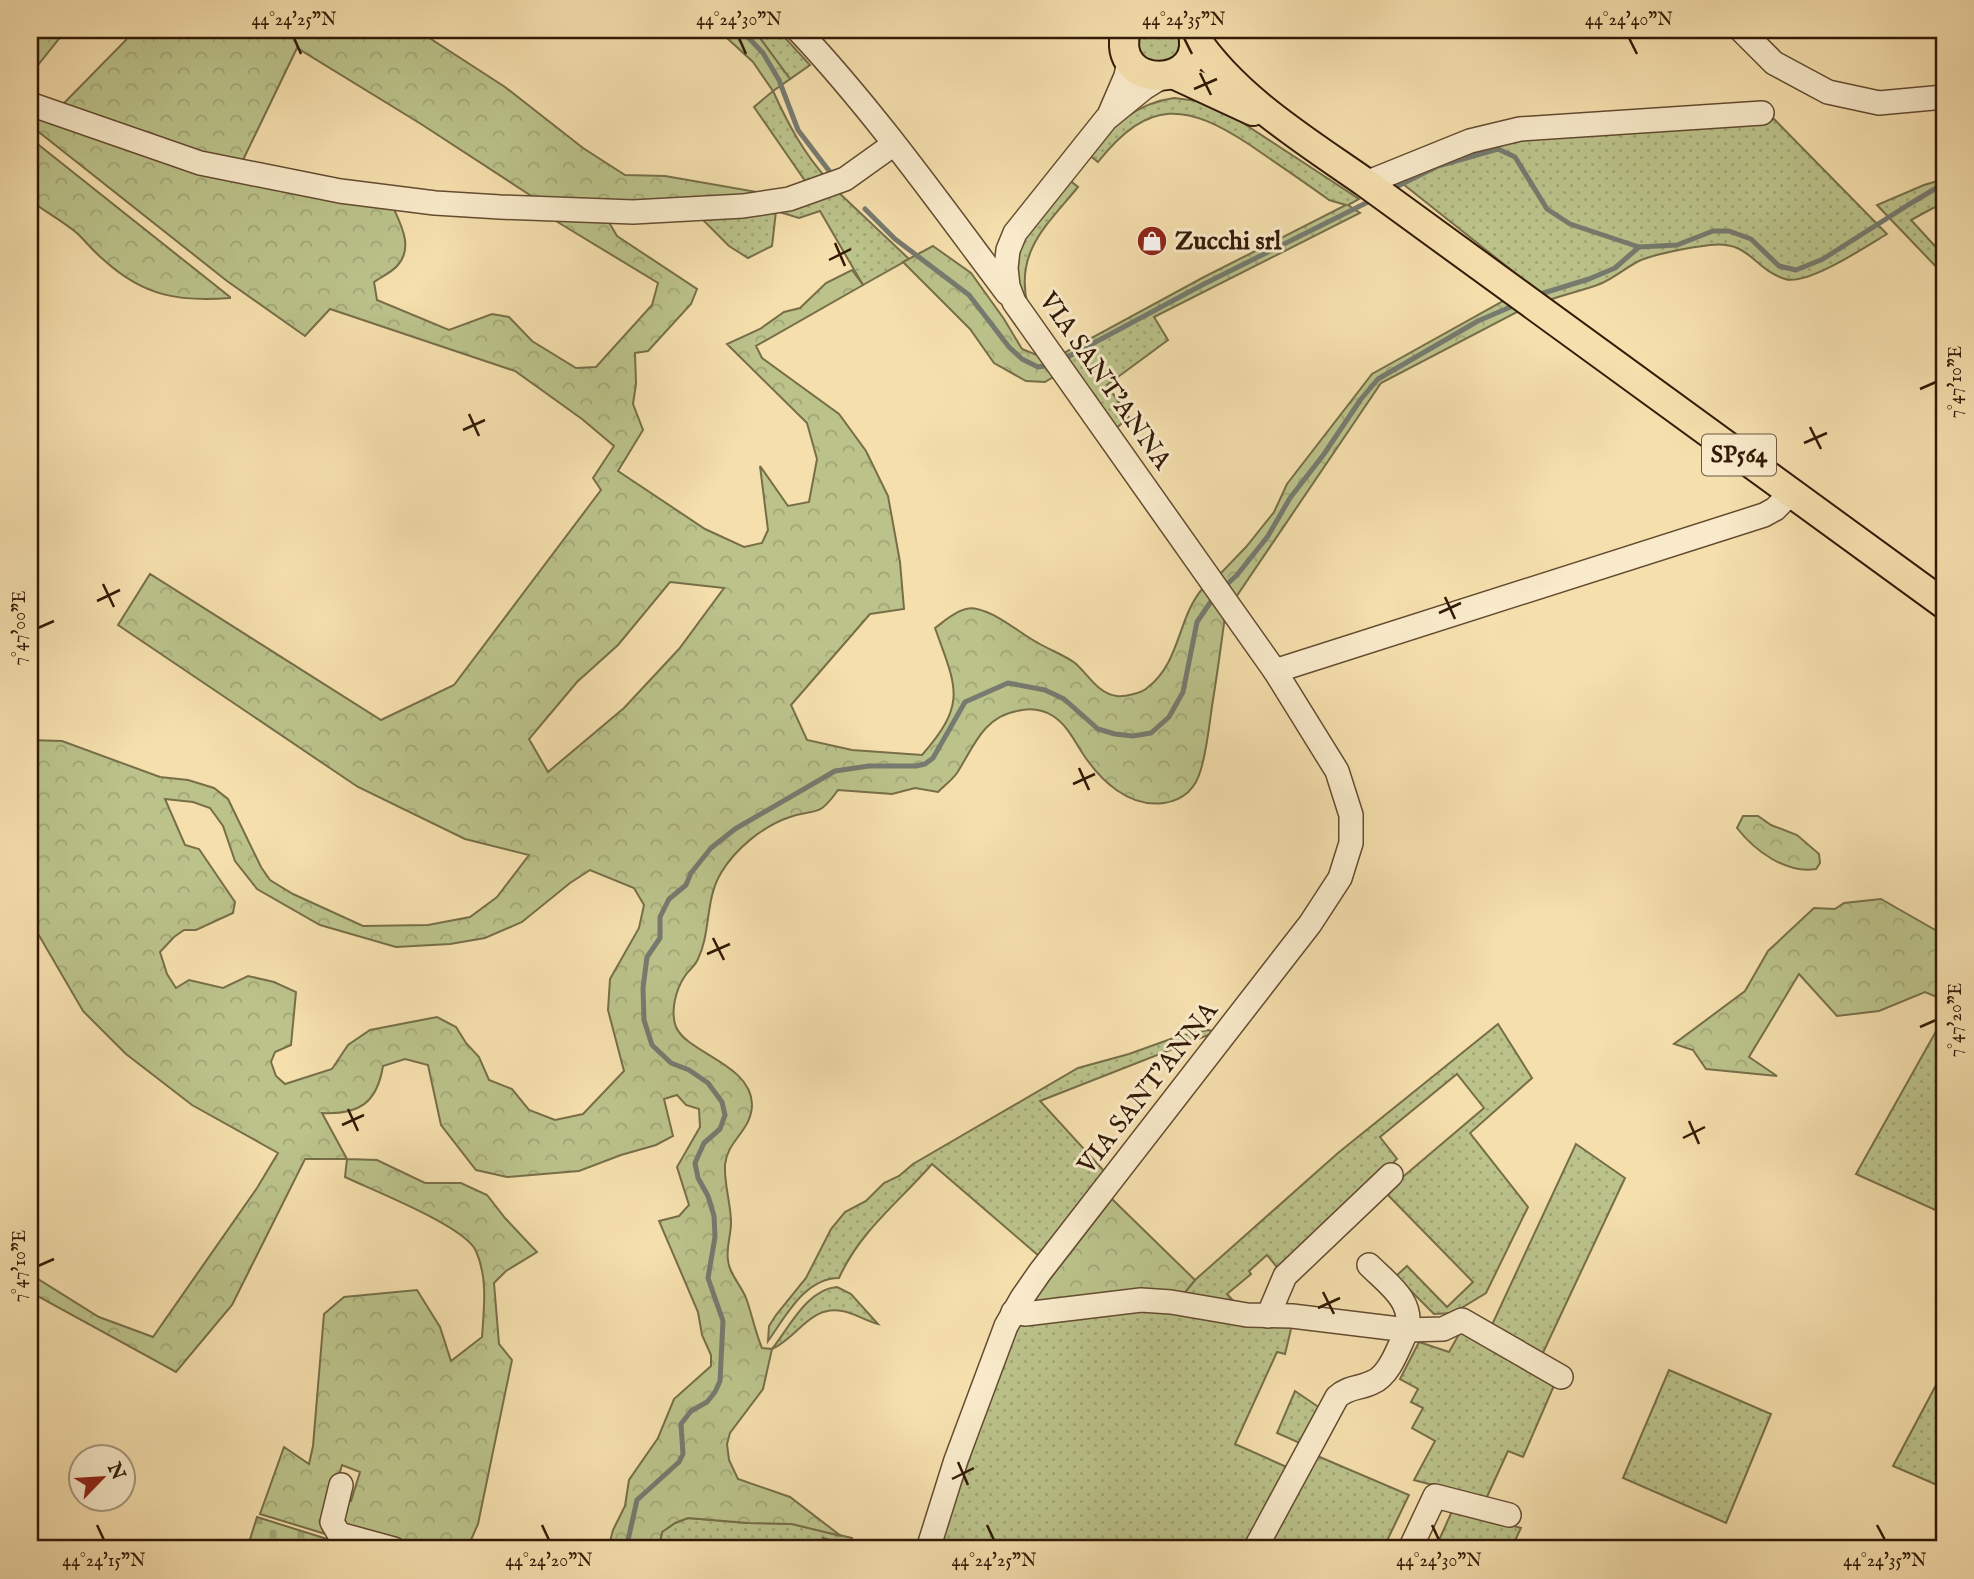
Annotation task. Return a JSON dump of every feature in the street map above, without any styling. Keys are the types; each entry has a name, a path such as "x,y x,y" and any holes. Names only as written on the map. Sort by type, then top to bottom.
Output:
{"main road":[{"name":"SP564","path":"1167,76 1183,68 1190,59 1194,48 1193,33"},
{"name":"SP564","path":"1193,33 1211,62 1285,127 1944,604"},
{"name":"SP564","path":"1123,40 1143,73 1167,76 1285,127"}],"street":[{"path":"798,30 829,63 894,144 1014,302"},
{"path":"1741,30 1774,62 1828,92 1879,103 1944,97"},
{"name":"VIA SANT'ANNA","path":"928,1549 961,1447 1013,1312 1048,1262 1296,943 1340,878 1351,843 1348,800 1331,760 1275,671 1014,302 1008,286 1008,250 1015,233 1106,119 1118,96 1123,40"},
{"name":"VIA SANT'ANNA","path":"1106,119 1144,88 1167,76"},
{"path":"30,104 200,163 340,191 435,203 500,207 633,212 789,199 845,179 894,144"},
{"path":"1377,191 1470,141 1520,129 1762,113"},
{"path":"1275,671 1764,515 1791,493"},
{"path":"1268,1316 1285,1276 1391,1175"},
{"path":"1255,1549 1337,1398 1349,1388 1369,1384 1380,1378 1407,1330 1409,1322 1405,1304 1369,1265"},
{"path":"1013,1312 1025,1314 1141,1300 1171,1302 1247,1315 1292,1316 1407,1330 1443,1329 1462,1320 1561,1377"},
{"path":"341,1485 332,1522 338,1534 394,1549"},
{"path":"1410,1549 1435,1496 1509,1515"}],"green space":[{"path":"43,30 66,30 30,75 30,46"},
{"path":"130,30 417,30 505,87 583,148 625,175 665,176 768,194 658,205 533,197 297,48 242,162 195,153 62,105 126,40"},
{"path":"722,30 754,30 790,79 773,91 753,62"},
{"path":"754,30 778,30 810,65 790,79"},
{"path":"1139,30 1178,30 1181,40 1179,49 1165,64 1144,59 1136,46"},
{"path":"773,91 797,137 827,179 808,185 754,107"},
{"path":"1174,98 1198,101 1240,121 1359,199 1348,205 1360,213 1154,317 1168,340 1107,385 1129,417 1113,431 1060,355 1204,277 1346,205 1329,200 1227,131 1187,115 1152,117 1134,126 1098,162 1088,154 1126,117 1148,105"},
{"path":"30,113 393,207 404,237 405,252 395,268 374,282 377,300 449,330 492,314 509,317 532,341 576,368 596,367 652,305 658,283 546,215 607,219 617,236 697,289 691,304 648,351 635,353 636,384 633,404 643,430 618,471 705,529 744,547 762,543 768,530 760,466 788,506 809,502 817,459 807,423 727,344 760,329 784,312 800,308 826,283 852,270 863,285 756,346 762,358 839,414 866,451 888,496 900,562 904,609 870,614 791,705 807,740 852,750 922,755 946,722 954,694 948,665 935,628 966,609 985,611 1001,619 1075,663 1104,692 1120,696 1141,692 1158,677 1173,653 1188,613 1203,588 1225,616 1203,761 1199,776 1192,787 1178,799 1151,803 1128,797 1098,774 1058,720 1040,711 1022,710 1005,714 987,727 957,773 938,792 915,788 892,794 838,790 826,805 817,811 780,821 751,839 734,855 716,883 702,949 679,987 674,1021 682,1036 730,1069 749,1090 751,1113 730,1149 725,1165 731,1223 728,1255 729,1265 746,1298 762,1348 772,1349 763,1389 730,1433 727,1444 729,1460 738,1479 790,1497 841,1536 792,1524 688,1518 662,1532 662,1549 608,1549 613,1530 625,1506 629,1480 658,1438 674,1399 711,1366 711,1355 702,1335 698,1312 659,1221 679,1216 689,1205 677,1167 700,1127 699,1109 686,1105 677,1095 664,1099 673,1136 656,1145 579,1171 507,1177 476,1170 441,1125 428,1065 405,1059 383,1066 376,1089 364,1104 346,1112 322,1113 347,1159 305,1159 232,1305 176,1372 30,1292 30,1274 99,1317 153,1337 257,1188 278,1153 192,1105 126,1054 83,1011 30,920 30,740 62,741 160,777 188,780 214,788 228,799 270,880 293,894 363,926 428,925 470,917 497,897 529,855 465,839 358,787 118,625 150,574 381,720 454,685 601,490 593,478 614,446 582,419 515,371 330,309 305,336 227,281 30,125","holes":["670,582 724,588 679,649 624,708 548,772 529,739 577,682 618,645","165,799 193,802 210,808 223,826 235,861 257,889 320,925 396,947 450,944 485,938 522,922 590,870 634,888 644,905 639,928 610,979 608,1010 624,1071 583,1114 555,1120 529,1110 512,1089 489,1080 479,1057 456,1027 437,1017 370,1030 348,1045 332,1069 285,1084 276,1076 271,1062 275,1052 291,1045 296,992 274,982 248,976 223,988 189,980 176,988 167,974 160,952 174,937 184,930 196,930 233,913 235,902 199,849 185,845"]},
{"path":"1774,119 1887,234 1837,264 1795,280 1774,274 1734,247 1710,245 1644,259 1600,284 1549,300 1398,180 1455,153 1567,131"},
{"path":"30,138 230,298 194,299 163,294 119,273 72,229 30,200"},
{"path":"1068,179 1078,187 1044,228 1029,255 1025,271 1028,307 1016,271 1018,256 1030,228"},
{"path":"1944,179 1944,205 1911,220 1944,256 1944,275 1877,205"},
{"path":"836,190 909,259 863,285 820,211 799,218 776,211 772,246 748,258 729,246 699,216"},
{"path":"933,246 971,273 1022,349 1037,355 1055,376 1045,382 1026,381 994,363 970,329 903,262"},
{"path":"1505,300 1521,310 1381,383 1234,600 1217,577 1274,512 1287,484 1372,374"},
{"path":"1743,816 1758,816 1771,825 1797,835 1819,854 1820,863 1816,869 1794,868 1762,852 1737,828"},
{"path":"1881,899 1944,935 1944,1000 1925,992 1879,1011 1837,1016 1799,974 1749,1057 1777,1076 1706,1069 1693,1050 1674,1044 1745,991 1768,951 1814,908 1835,909 1844,903"},
{"path":"1944,1017 1944,1214 1856,1174"},
{"path":"1498,1024 1532,1078 1470,1133 1528,1207 1486,1293 1453,1313 1434,1314 1396,1276 1407,1266 1447,1307 1473,1282 1385,1192 1484,1108 1457,1074 1380,1137 1397,1159 1281,1272 1267,1255 1249,1271 1251,1274 1227,1294 1238,1306 1182,1296 1195,1280 1338,1153"},
{"path":"1208,1030 1216,1032 1040,1101 1105,1172 1039,1256 932,1164 869,1231 839,1278 816,1284 806,1291 768,1341 769,1326 806,1278 831,1229 845,1212 866,1201 884,1183 1078,1068 1179,1036"},
{"path":"1576,1144 1625,1178 1540,1359 1490,1329"},
{"path":"347,1159 377,1160 425,1183 461,1183 487,1195 537,1252 506,1271 494,1283 499,1344 512,1360 478,1524 467,1549 409,1549 407,1546 348,1532 341,1527 343,1498 351,1501 360,1472 342,1465 328,1514 332,1536 260,1514 284,1447 309,1464 313,1446 324,1314 344,1297 417,1290 440,1327 451,1361 482,1337 482,1272 476,1251 468,1241 437,1220 345,1177"},
{"path":"1112,1199 1195,1280 1182,1296 1029,1306"},
{"path":"837,1287 851,1294 878,1324 847,1312 831,1310 812,1317 772,1349 808,1302 826,1289"},
{"path":"1130,1309 1292,1325 1285,1354 1277,1352 1235,1444 1289,1468 1246,1549 938,1549 994,1387 1020,1322"},
{"path":"1463,1327 1556,1381 1523,1457 1508,1451 1486,1499 1414,1480 1435,1441 1412,1428 1423,1408 1411,1402 1418,1389 1400,1379 1419,1342 1449,1352"},
{"path":"1669,1370 1771,1414 1726,1523 1623,1478"},
{"path":"1944,1370 1944,1488 1893,1466"},
{"path":"1295,1391 1320,1408 1302,1444 1277,1433"},
{"path":"1315,1455 1409,1495 1383,1549 1264,1549"},
{"path":"1453,1509 1521,1528 1511,1549 1435,1549"},
{"path":"257,1517 359,1549 247,1549"},
{"path":"688,1518 792,1524 852,1538 850,1545 823,1538 820,1549 662,1549 662,1532"}],"waterway":[{"path":"736,30 746,35 763,53 779,80 798,130 833,176"},
{"path":"1392,189 1438,166 1498,149 1515,157 1547,209 1570,224 1639,247"},
{"path":"1537,295 1615,268 1639,247 1677,245 1713,231 1729,231 1751,239 1779,266 1796,270 1823,259 1908,205 1944,186"},
{"path":"1062,360 1204,284 1374,199"},
{"path":"865,209 895,239 969,295 1009,347 1022,359 1038,367 1050,365"},
{"path":"1223,588 1268,536 1290,498 1378,379 1478,321 1515,305"},
{"path":"626,1549 637,1500 679,1462 683,1454 681,1424 691,1411 707,1402 720,1381 723,1321 708,1278 715,1237 714,1216 708,1196 698,1178 695,1163 704,1143 720,1129 725,1115 722,1102 708,1083 689,1070 671,1063 652,1045 644,1020 643,988 647,957 660,938 660,917 669,899 686,885 691,873 711,848 735,829 835,771 869,766 925,764 933,758 965,702 1008,683 1045,690 1064,699 1098,729 1133,736 1151,733 1169,717 1183,692 1197,622 1214,597"}],"place":[{"name":"Zucchi srl","path":"1152,241"}]}
